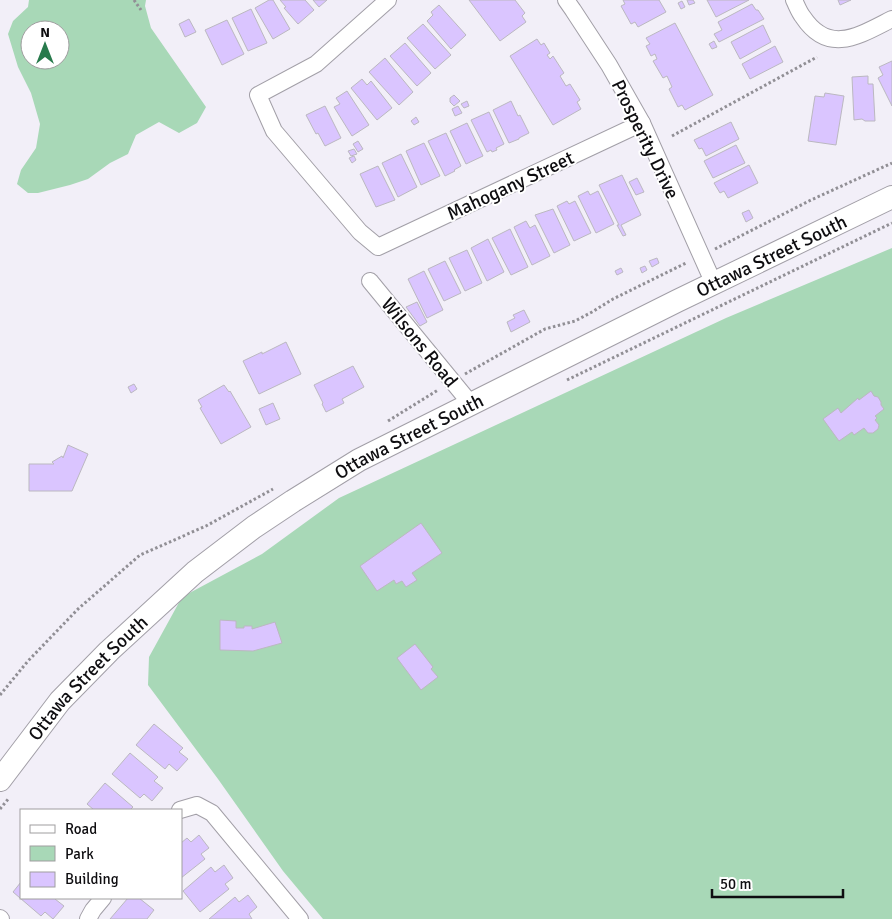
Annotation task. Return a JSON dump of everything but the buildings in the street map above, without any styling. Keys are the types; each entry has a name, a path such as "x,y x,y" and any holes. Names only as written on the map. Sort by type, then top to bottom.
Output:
{"main road":[{"name":"Ottawa Street South","path":"6,787 60,701 109,650 195,572 254,527 293,501 359,460 892,198"}],"street":[{"name":"Mahogany Street","path":"388,0 316,64 258,95 274,131 360,232 378,247 642,123"},
{"name":"Prosperity Drive","path":"566,0 609,65 642,123 714,284"},
{"path":"794,0 803,17 815,31 829,39 844,39 858,36 892,19"},
{"name":"Wilsons Road","path":"370,281 471,404"},
{"path":"182,809 197,805 212,813 300,919"},
{"path":"88,919 102,899"}],"path":[{"path":"134,0 141,10"},
{"path":"672,136 817,57"},
{"path":"719,247 811,200 892,163"},
{"path":"564,382 892,223"},
{"path":"0,809 6,787"}],"green space":[{"path":"29,0 146,0 145,6 151,28 206,107 197,123 179,133 159,122 136,135 128,154 110,163 88,179 38,193 28,193 17,184 21,170 36,148 40,124 31,93 18,67 8,34 13,21 28,7"},
{"path":"892,248 892,919 323,919 283,871 148,685 149,657 182,597 262,554 339,498 726,318"}]}
